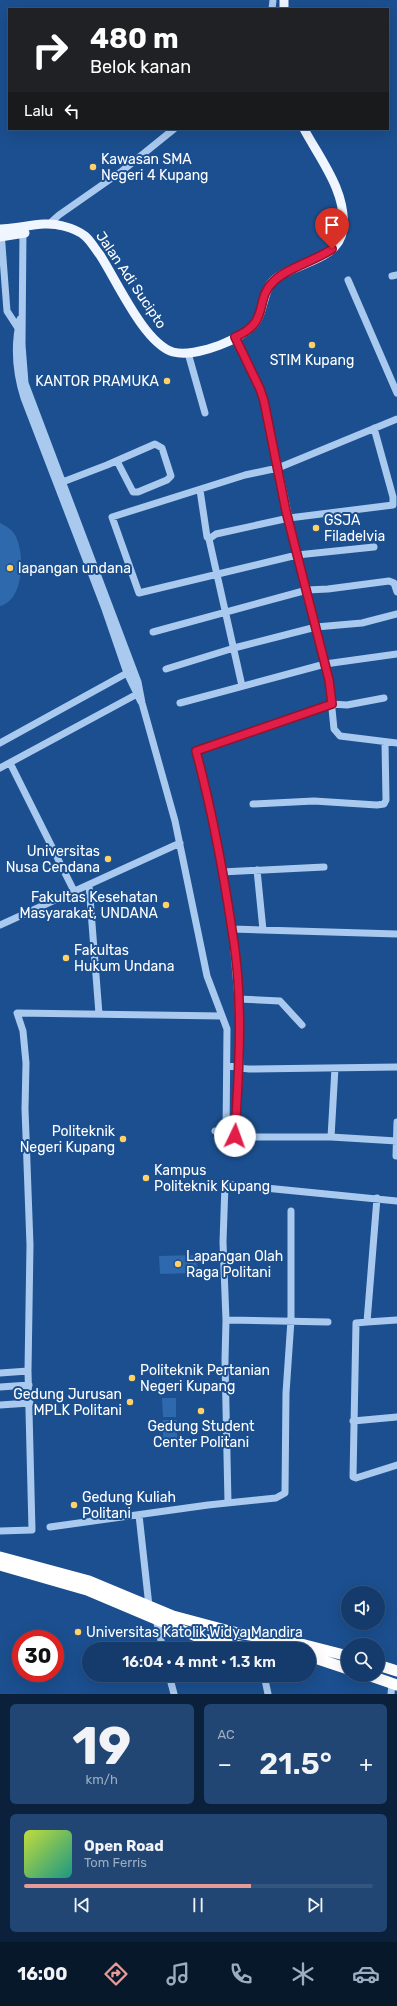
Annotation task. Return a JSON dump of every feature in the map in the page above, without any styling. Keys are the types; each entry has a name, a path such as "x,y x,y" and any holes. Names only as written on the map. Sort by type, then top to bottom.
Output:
{"highway":[{"path":"0,1556 89,1581 173,1616 232,1632 305,1645 341,1654"},
{"path":"0,1565 87,1590 203,1640 215,1642"},
{"path":"203,1640 208,1626"},
{"path":"316,1658 341,1666"},
{"path":"385,1667 397,1671"},
{"path":"383,1682 393,1687"}],"main road":[{"name":"Jalan Adi Sucipto","path":"0,233 23,230 31,232 39,225 49,224 63,226 78,232 86,237 109,268 139,320 154,340 166,349 178,353 188,354 206,350 245,333 255,324 261,311 266,292 272,282 284,274 324,255 332,249 341,237 343,229 342,214 337,191 328,169 305,130"}],"street":[{"path":"49,224 122,171 173,130"},
{"path":"20,346 23,312 23,230"},
{"path":"0,233 7,311 18,328"},
{"path":"348,280 397,392"},
{"path":"23,312 18,328 27,398 102,594 131,662 180,843 207,976 228,1034 226,1135 215,1131"},
{"path":"235,337 260,389 297,555 325,664 332,704 334,729 337,735 397,743"},
{"path":"188,354 205,413"},
{"path":"374,547 297,555 139,593 112,518 113,516 245,475 278,468 397,419"},
{"path":"209,539 216,534 289,518 393,506 393,497 374,428"},
{"path":"60,483 157,444 162,448 171,476 167,480 138,492 133,492 117,461"},
{"path":"200,490 207,537 209,539 224,612 234,648 242,686"},
{"path":"153,632 307,590 328,590 389,581 394,583 397,592"},
{"path":"102,594 127,673 139,694"},
{"path":"166,669 234,648 316,627 362,623 397,614"},
{"path":"180,702 325,664 397,654"},
{"path":"0,743 127,673"},
{"path":"0,768 139,694"},
{"path":"384,698 347,705 332,704 196,751 217,840 232,929 238,1000 240,1066 235,1136 397,1139"},
{"path":"253,804 314,801 377,805 384,804 386,800 385,742"},
{"path":"10,763 74,891"},
{"path":"0,925 180,843"},
{"path":"222,872 324,867"},
{"path":"257,870 263,930"},
{"path":"89,885 99,1014"},
{"path":"232,929 397,934"},
{"path":"238,1000 280,1001 302,1025"},
{"path":"0,1531 32,1530 28,1371 30,1245 25,1109 26,1063 23,1032 17,1013 221,1016"},
{"path":"227,1066 240,1066 244,1069 397,1067"},
{"path":"331,1137 335,1068"},
{"path":"396,1156 397,1122"},
{"path":"228,1503 225,1360 226,1320 222,1242 225,1184 397,1200"},
{"path":"367,1322 377,1198"},
{"path":"50,1527 112,1520 139,1514 276,1498 285,1494 286,1393 291,1320 292,1211"},
{"path":"226,1320 291,1320 328,1322"},
{"path":"397,1320 356,1323 353,1477 356,1478 397,1465"},
{"path":"0,1373 28,1371"},
{"path":"0,1387 29,1385"},
{"path":"0,1405 30,1403"},
{"path":"353,1421 397,1417"},
{"path":"139,1514 149,1606"},
{"path":"156,1619 161,1642"},
{"path":"171,1682 174,1694"},
{"path":"265,1682 268,1694"}],"shaded area":[{"name":"lapangan undana","path":"0,523 13,532 17,540 20,550 21,573 19,585 14,595 8,602 0,606"},
{"name":"Lapangan Olah Raga Politani","path":"196,1255 197,1273 160,1274 159,1256"},
{"path":"162,1398 176,1398 176,1417 163,1417"},
{"path":"163,1420 177,1420 177,1438 163,1439"}],"place":[{"name":"Kawasan SMA Negeri 4 Kupang","path":"93,167"},
{"name":"STIM Kupang","path":"312,345"},
{"name":"KANTOR PRAMUKA","path":"167,381"},
{"name":"GSJA Filadelvia","path":"316,528"},
{"name":"lapangan undana","path":"10,568"},
{"name":"Universitas Nusa Cendana","path":"108,859"},
{"name":"Fakultas Kesehatan Masyarakat, UNDANA","path":"166,905"},
{"name":"Fakultas Hukum Undana","path":"66,958"},
{"name":"Politeknik Negeri Kupang","path":"123,1139"},
{"name":"Kampus Politeknik Kupang","path":"146,1178"},
{"name":"Lapangan Olah Raga Politani","path":"178,1264"},
{"name":"Politeknik Pertanian Negeri Kupang","path":"132,1378"},
{"name":"Gedung Jurusan MPLK Politani","path":"130,1402"},
{"name":"Gedung Student Center Politani","path":"201,1411"},
{"name":"Gedung Kuliah Politani","path":"74,1505"},
{"name":"Universitas Katolik Widya Mandira","path":"78,1632"}],"route":[{"path":"235,1136 240,1066 238,1000 232,929 217,840 196,751 332,704 329,680 286,511 264,401 260,389 235,337 245,333 255,324 261,311 266,292 272,282 284,274 324,255 332,249"}]}
